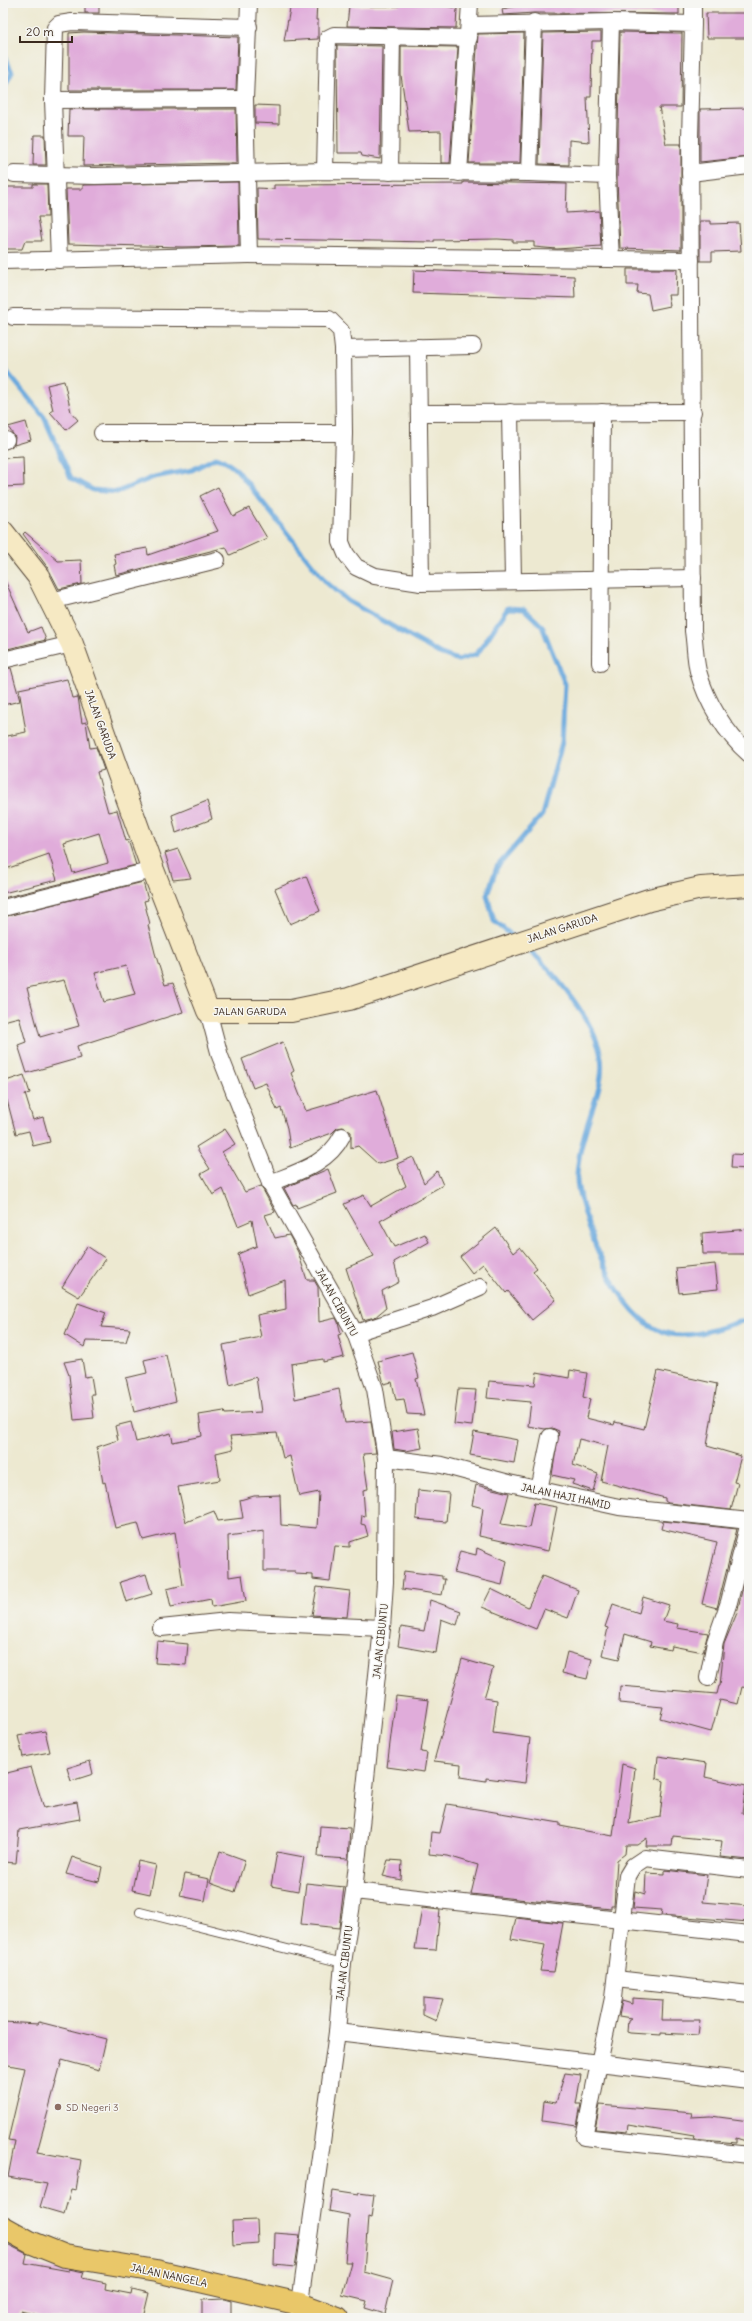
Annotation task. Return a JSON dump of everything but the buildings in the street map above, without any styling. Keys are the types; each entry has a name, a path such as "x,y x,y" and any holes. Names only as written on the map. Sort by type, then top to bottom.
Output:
{"main road":[{"name":"JALAN NANGELA","path":"3,2227 30,2242 66,2256 156,2271 299,2311 338,2318"}],"street":[{"path":"249,3 245,99 249,255"},
{"path":"459,174 470,3"},
{"path":"693,3 690,173 693,412 693,632 698,670 704,689 714,709 732,736 749,754"},
{"path":"60,260 55,175 53,100 53,34 59,24 72,22 249,27"},
{"path":"529,173 534,22"},
{"path":"325,171 328,38 334,35 392,36 469,31 534,22 693,24"},
{"path":"611,22 607,176 611,259"},
{"path":"390,172 392,36"},
{"path":"53,100 245,99"},
{"path":"690,173 749,166"},
{"path":"14,174 55,175 325,171 459,174 529,173 607,176"},
{"path":"3,261 249,255 691,260"},
{"path":"13,317 329,319 336,323 340,331 343,350 344,433 341,542 346,554 356,567 375,576 421,583 513,580 693,578"},
{"path":"343,350 473,346"},
{"path":"418,347 421,583"},
{"path":"510,412 513,580"},
{"path":"600,663 602,412"},
{"path":"419,413 693,412"},
{"path":"102,433 344,433"},
{"name":"JALAN GARUDA","path":"3,532 38,576 72,644 152,870 208,1011 271,1012 326,1005 349,999 649,900 701,888 749,884"},
{"path":"51,601 217,560"},
{"path":"3,660 72,644"},
{"path":"3,908 152,870"},
{"name":"JALAN CIBUNTU","path":"208,1011 220,1056 270,1183 355,1333 375,1389 386,1458 385,1582 382,1628 354,1891 342,1963 337,2032 299,2311"},
{"path":"270,1183 320,1160 336,1148 342,1136"},
{"path":"355,1333 432,1308 480,1287"},
{"path":"539,1490 550,1437"},
{"name":"JALAN HAJI HAMID","path":"386,1458 442,1465 539,1490 619,1507 749,1522"},
{"path":"708,1678 715,1642 729,1602 749,1522"},
{"path":"161,1628 234,1622 382,1628"},
{"path":"749,1870 645,1858 633,1866 627,1876 616,1979 609,2025 584,2137 749,2155"},
{"path":"354,1891 749,1934"},
{"path":"616,1979 749,1994"},
{"path":"337,2032 749,2081"}],"lane":[{"path":"140,1912 342,1963"}],"waterway":[{"path":"3,55 12,72 3,90"},
{"path":"3,367 44,417 71,478 93,490 117,492 154,477 192,470 215,458 223,460 237,470 326,582 348,601 439,653 458,660 477,654 508,608 524,609 542,626 565,684 562,742 542,815 497,867 487,895 494,921 515,938"},
{"path":"526,947 548,969 572,998 591,1028 601,1058 602,1065 600,1080 582,1145 577,1183 588,1224 603,1263 613,1282 638,1316 653,1327 670,1334 689,1335 720,1328 749,1319"}],"place":[{"name":"SD Negeri 3","path":"58,2107"}]}
